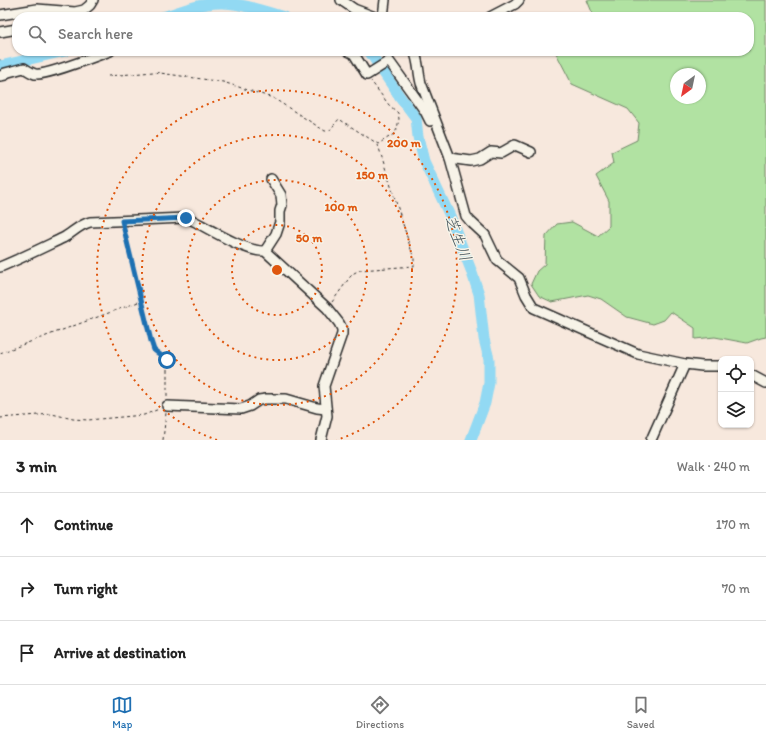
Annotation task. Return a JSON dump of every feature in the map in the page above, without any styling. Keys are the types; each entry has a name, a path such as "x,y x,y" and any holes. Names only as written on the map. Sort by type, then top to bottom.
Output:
{"street":[{"path":"75,12 84,10 94,0"},
{"path":"341,0 354,9 362,12"},
{"path":"384,12 385,0"},
{"path":"500,12 515,4 519,0"},
{"path":"0,15 12,12"},
{"path":"0,32 12,30"},
{"path":"0,76 5,75 5,73 24,68 35,74 43,73 63,68 96,56"},
{"path":"356,56 369,74 389,61 425,111 431,126 437,125"},
{"path":"416,56 418,63 418,74 450,158 466,216 485,235 497,260 519,278 526,295 534,308 606,339 628,351 650,358 685,364 718,366"},
{"path":"450,158 471,161 480,159 491,152 501,153 516,145 531,152"},
{"path":"265,251 276,234 280,222 280,211 282,206 281,195 271,179"},
{"path":"0,267 36,252 69,234 83,224 90,222 186,218 240,245 265,251 327,308 342,329 342,334 324,386 327,416 321,440"},
{"path":"650,440 685,364"},
{"path":"754,377 766,383"},
{"path":"167,406 241,409 250,406 259,400 286,399 317,408 326,409"}],"path":[{"path":"108,76 154,72 223,82 273,98 325,131 329,131 339,120 378,144 414,259 414,266 360,270 354,273 327,308"},
{"path":"369,74 389,105 398,113 399,119 394,134 378,144"},
{"path":"122,221 154,350 167,360 167,406 163,440"},
{"path":"0,353 141,301"},
{"path":"0,418 52,414 73,419 88,420 144,415 167,406"}],"green space":[{"path":"587,0 766,0 766,337 747,343 715,337 695,339 695,328 671,312 664,320 653,324 627,317 601,299 588,295 552,302 539,296 531,284 537,271 545,264 546,236 557,224 572,222 598,236 609,226 609,201 596,176 614,163 612,152 637,140 639,123 628,109 572,84 558,56 754,56 754,12 592,12"}],"water":[{"path":"39,58 23,65 0,72 0,64"}],"waterway":[{"name":"芝生川","path":"178,12 213,3 227,3 268,12"},
{"name":"芝生川","path":"0,66 43,56"},
{"name":"芝生川","path":"372,56 416,118 418,137 424,161 450,216 479,294 484,339 489,359 489,383 485,403 471,440"},
{"name":"芝生川","path":"0,60 4,65"}],"route":[{"path":"167,360 154,350 151,341 122,221 186,218"}]}
